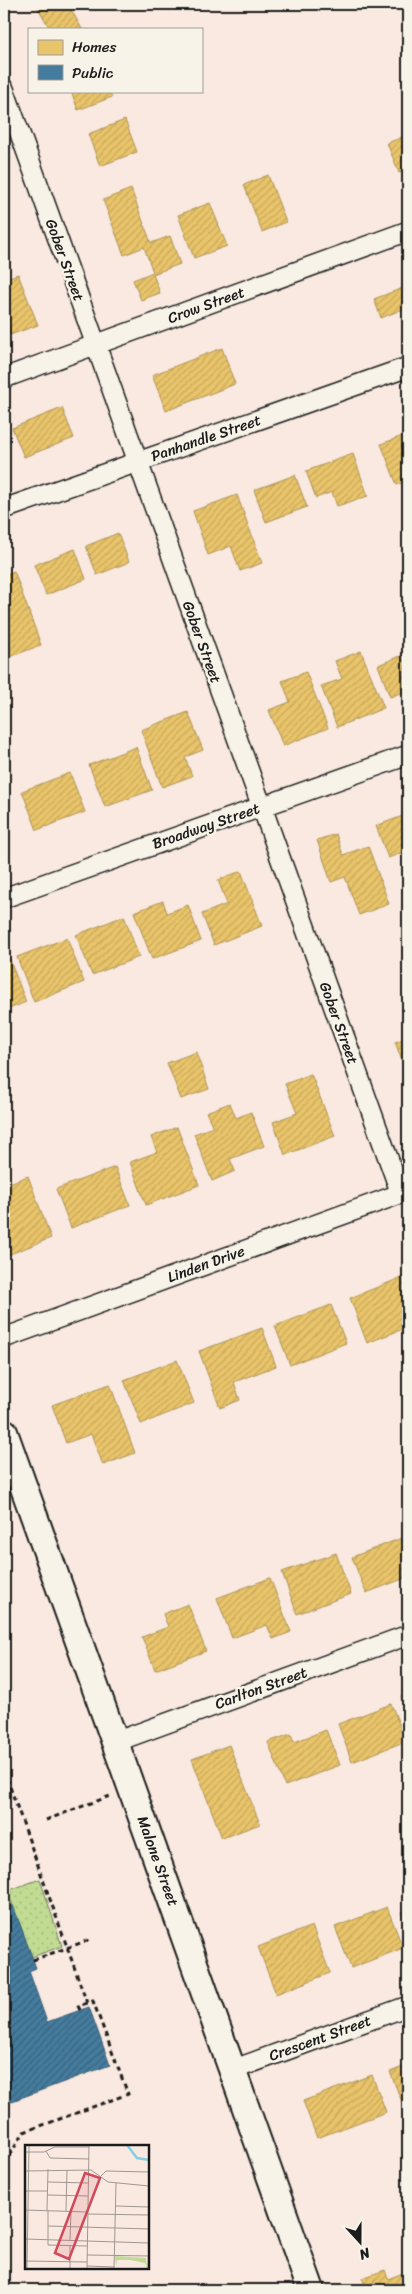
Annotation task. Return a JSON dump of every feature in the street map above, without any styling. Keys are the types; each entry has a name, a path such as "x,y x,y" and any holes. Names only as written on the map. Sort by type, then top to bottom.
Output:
{"street":[{"name":"Gober Street","path":"4,89 262,807 405,1193"},
{"name":"Crow Street","path":"4,378 408,231"},
{"name":"Panhandle Street","path":"4,509 408,367"},
{"name":"Broadway Street","path":"4,898 408,755"},
{"name":"Linden Drive","path":"4,1338 405,1193"},
{"name":"Malone Street","path":"4,1432 311,2290"},
{"name":"Carlton Street","path":"115,1742 408,1635"},
{"name":"Crescent Street","path":"232,2070 408,2006"}],"path":[{"path":"4,1770 5,1780 87,2003"},
{"path":"46,1820 131,1788"},
{"path":"33,1960 89,1940"},
{"path":"4,2164 24,2132 128,2094 94,2001 78,2006 80,2010"}],"green space":[{"path":"40,1879 62,1946 32,1957 7,1891"}],"building: Homes":[{"path":"41,4 68,4 81,28 49,28 37,6"},
{"path":"71,92 110,92 112,97 78,110"},
{"path":"125,120 137,152 100,166 88,134"},
{"path":"408,135 408,170 399,173 387,143"},
{"path":"268,175 286,222 262,232 244,185"},
{"path":"131,189 151,243 170,236 180,264 153,274 160,293 141,300 133,280 153,272 144,247 124,255 103,200"},
{"path":"210,203 227,246 194,258 178,215"},
{"path":"18,274 38,325 10,335 4,318 4,279"},
{"path":"408,286 408,307 381,318 374,299"},
{"path":"222,348 235,384 166,411 152,375"},
{"path":"62,408 74,438 24,457 12,428"},
{"path":"405,435 408,443 408,481 397,485 381,444"},
{"path":"353,454 368,496 337,506 332,492 316,498 306,471"},
{"path":"295,475 307,507 266,522 254,490"},
{"path":"237,495 262,563 240,571 231,546 208,555 193,511"},
{"path":"118,533 129,562 97,575 86,546"},
{"path":"75,549 86,579 46,595 34,565"},
{"path":"14,571 41,645 7,658 4,649 4,575"},
{"path":"361,651 384,708 337,727 321,686 342,679 335,661"},
{"path":"408,653 408,690 390,697 378,665"},
{"path":"306,672 328,728 283,746 269,710 290,702 282,681"},
{"path":"188,712 203,750 185,757 192,776 162,787 141,730"},
{"path":"136,747 152,790 105,807 89,765"},
{"path":"70,773 85,812 37,830 22,791"},
{"path":"408,814 408,851 388,858 376,826"},
{"path":"336,834 343,855 368,846 389,904 359,915 345,877 331,882 317,840"},
{"path":"241,871 262,926 214,945 202,914 227,904 218,880"},
{"path":"163,901 167,913 188,905 201,941 152,959 134,912"},
{"path":"124,916 139,957 92,975 76,935"},
{"path":"67,938 84,982 34,1002 17,957"},
{"path":"9,958 26,1002 4,1011 4,960"},
{"path":"408,1037 408,1077 395,1042"},
{"path":"196,1052 209,1089 181,1099 167,1063"},
{"path":"311,1074 335,1136 285,1155 273,1122 297,1113 285,1084"},
{"path":"230,1103 236,1118 251,1112 264,1146 230,1159 235,1171 212,1181 194,1134 213,1127 206,1112"},
{"path":"177,1127 199,1185 146,1205 130,1162 157,1152 151,1137"},
{"path":"115,1167 130,1205 71,1228 56,1189"},
{"path":"28,1176 51,1238 5,1256 4,1185"},
{"path":"408,1275 408,1327 367,1343 350,1298"},
{"path":"331,1305 346,1343 290,1365 275,1326"},
{"path":"262,1328 276,1366 234,1382 240,1400 220,1408 199,1351"},
{"path":"177,1360 194,1403 141,1424 124,1380"},
{"path":"110,1384 135,1453 103,1465 91,1434 66,1443 52,1405"},
{"path":"407,1536 408,1577 366,1593 352,1557"},
{"path":"336,1553 351,1594 297,1614 282,1572"},
{"path":"270,1578 291,1632 273,1639 267,1625 232,1638 217,1598"},
{"path":"188,1604 206,1651 155,1670 142,1637 168,1627 163,1614"},
{"path":"408,1694 408,1715 401,1696"},
{"path":"391,1704 406,1741 352,1762 338,1724"},
{"path":"326,1730 340,1765 285,1786 268,1742 291,1734 294,1742"},
{"path":"229,1745 260,1824 222,1838 192,1759"},
{"path":"387,1907 403,1948 351,1968 335,1927"},
{"path":"408,1909 408,1930 401,1912"},
{"path":"312,1926 330,1973 276,1994 258,1947"},
{"path":"408,2065 408,2111 406,2112 390,2072"},
{"path":"372,2075 386,2112 317,2138 303,2101"},
{"path":"385,2270 388,2279 408,2271 408,2290 367,2290 362,2278"}],"building: Public":[{"path":"4,1838 7,1877 4,1878"},
{"path":"13,1905 36,1968 29,1971 47,2022 89,2007 110,2065 4,2104 4,1909"}]}
